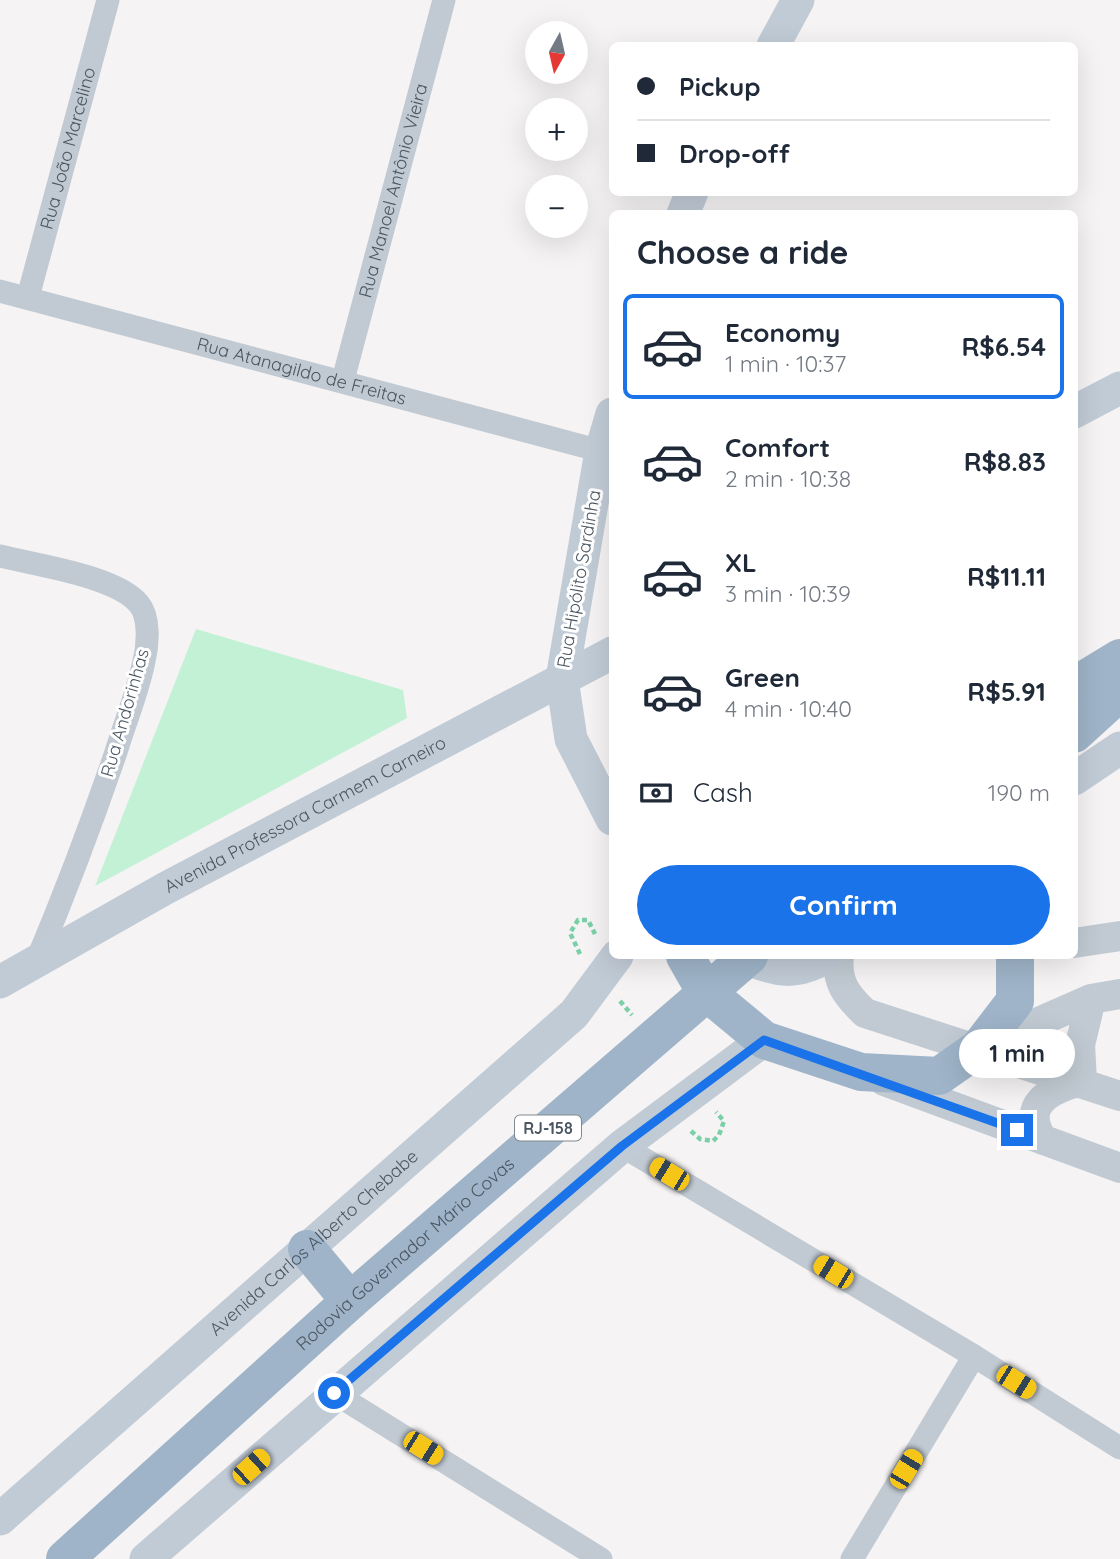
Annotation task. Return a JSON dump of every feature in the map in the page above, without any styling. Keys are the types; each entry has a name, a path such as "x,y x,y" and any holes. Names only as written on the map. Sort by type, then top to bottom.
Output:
{"highway":[{"path":"1078,684 1120,658"},
{"path":"1078,715 1120,690"},
{"path":"1078,730 1120,690"},
{"path":"687,959 705,991 764,1040 861,1072 939,1076 979,1048 1015,1001 1015,959"},
{"name":"Rodovia Governador Mário Covas","path":"65,1559 349,1301 745,959"},
{"path":"307,1249 349,1301"}],"main road":[{"path":"775,42 799,0"},
{"path":"1078,410 1120,388"},
{"name":"Rua Hipólito Sardinha","path":"609,424 601,451 562,679 571,739 609,814"},
{"name":"Avenida Professora Carmem Carneiro","path":"1,981 166,888 609,655"},
{"path":"1078,776 1120,748"},
{"name":"Avenida Carlos Alberto Chebabe","path":"0,1519 574,1014 615,959"},
{"path":"751,959 775,970 793,970 814,965 824,959"},
{"path":"146,1559 334,1393 622,1146 764,1040"}],"street":[{"name":"Rua João Marcelino","path":"28,297 108,0"},
{"name":"Rua Manoel Antônio Vieira","path":"343,380 444,0"},
{"name":"Rua Atanagildo de Freitas","path":"0,291 343,380 601,451"},
{"name":"Rua Andorinhas","path":"0,556 105,583 140,605 146,629 145,660 136,692 85,844 37,960"},
{"path":"1078,942 1120,936"},
{"path":"839,959 837,973 845,994 865,1013 1120,1096"},
{"path":"979,1048 1091,999 1120,994"},
{"path":"1082,1082 1080,1045 1091,999"},
{"path":"861,1072 1120,1168"},
{"path":"1043,1140 1036,1129 1035,1115 1042,1098 1059,1087 1082,1082"},
{"path":"622,1146 974,1356 1120,1448"},
{"path":"852,1559 974,1356"},
{"path":"334,1393 601,1559"}],"green space":[{"path":"196,629 403,690 407,718 95,886"}],"route":[{"path":"334,1393 622,1146 764,1040 861,1072 1017,1130"}]}
